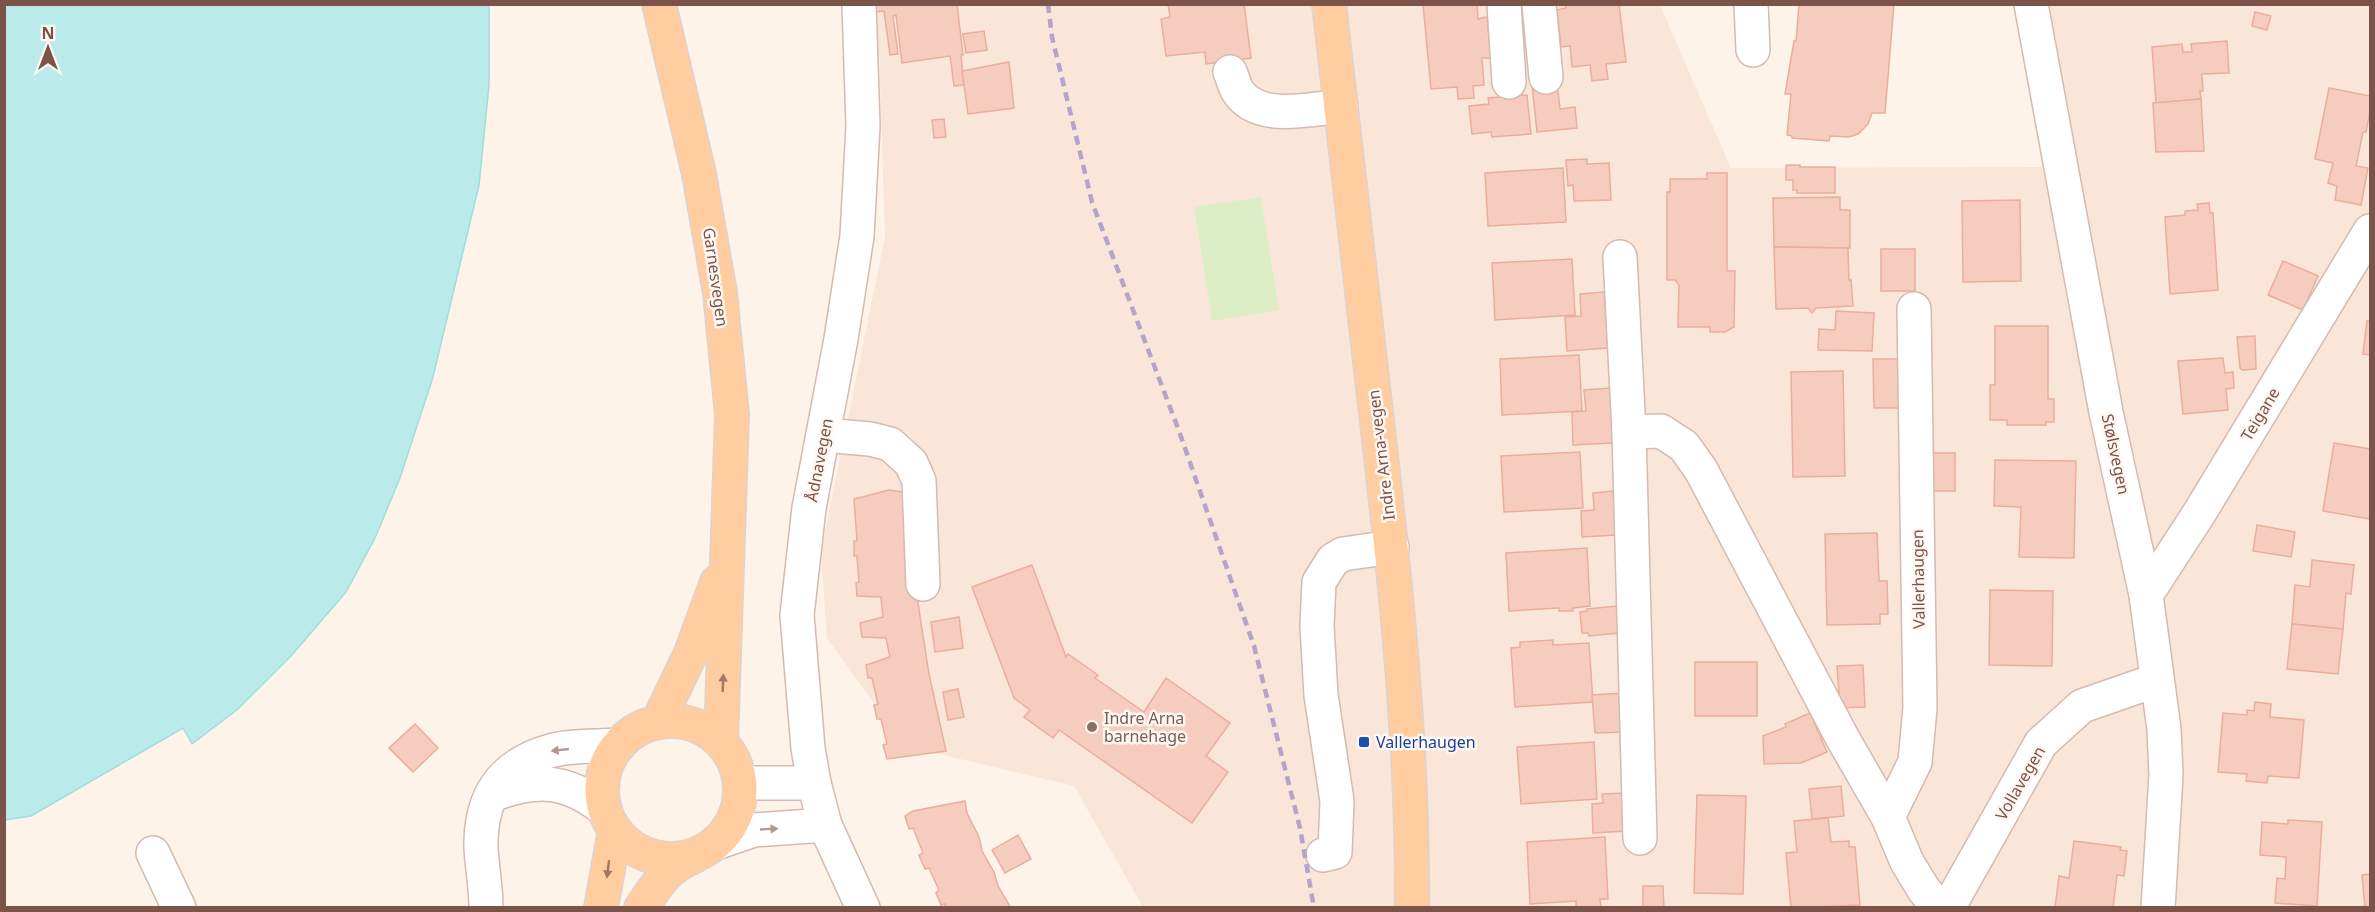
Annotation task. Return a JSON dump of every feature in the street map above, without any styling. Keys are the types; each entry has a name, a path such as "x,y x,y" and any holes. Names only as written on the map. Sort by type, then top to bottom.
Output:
{"main road":[{"name":"Garnesvegen","path":"659,4 699,174 720,293 732,415 721,742"},
{"name":"Indre Arna-vegen","path":"1329,4 1392,547 1406,706 1413,826 1412,908"},
{"name":"Garnesvegen","path":"658,722 691,653 726,555"},
{"path":"602,908 610,820 602,787 607,765 619,745 636,730 658,722 681,722 703,728 721,742 734,760 740,783 739,805 730,826 706,849 675,864 640,908"},
{"path":"610,820 631,846 651,856 674,859 706,849"}],"street":[{"name":"Ådnavegen","path":"859,4 863,126 856,236 841,339 809,508 797,615 808,748 814,783 825,825 863,908"},
{"path":"1504,4 1509,82"},
{"path":"1539,4 1546,77"},
{"path":"1751,4 1753,50"},
{"name":"Stølsvegen","path":"2031,4 2106,412 2146,595 2164,729 2166,776 2158,908"},
{"path":"1230,72 1238,91 1257,108 1278,111 1341,106"},
{"name":"Teigane","path":"2146,595 2200,512 2370,231"},
{"path":"1620,256 1629,432 1640,838"},
{"name":"Vallerhaugen","path":"1888,817 1915,762 1920,708 1914,322"},
{"path":"1629,432 1661,432 1684,446 1701,470 1843,740 1888,817 1907,862 1924,891 1939,908"},
{"path":"823,435 870,439 890,444 911,463 919,481 924,584"},
{"path":"1323,855 1335,852 1337,801 1321,694 1317,626 1319,582 1333,560 1343,554 1392,547"},
{"name":"Vollavegen","path":"1948,908 2041,743 2082,706 2157,680"},
{"path":"486,908 482,847 484,814 503,776 517,765 550,751 619,745"},
{"path":"740,783 814,783"},
{"path":"492,795 515,786 546,784 568,788 586,795 610,820"},
{"path":"706,849 754,830 825,825"},
{"path":"153,853 179,908"}],"shaded area":[{"path":"852,5 1660,5 1731,168 2058,167 2030,5 2370,5 2370,907 1143,907 1074,786 905,746 827,638 821,552 885,236 879,52"}],"green space":[{"path":"1261,197 1279,310 1212,321 1194,207"}],"water":[{"path":"5,4 489,5 489,85 479,185 433,377 400,478 375,538 346,592 291,656 238,709 192,744 183,728 31,816 5,820"}],"building":[{"path":"874,4 957,4 964,85 954,86 950,56 902,63 896,15 893,16 898,54 890,55 884,11 875,12"},
{"path":"1168,4 1244,4 1251,58 1206,64 1205,52 1166,56 1161,19 1170,17"},
{"path":"1423,4 1477,4 1478,19 1487,17 1491,58 1482,58 1484,85 1473,86 1474,98 1458,99 1457,87 1431,89"},
{"path":"1566,4 1619,4 1626,62 1606,64 1608,79 1592,81 1590,65 1572,67 1570,46 1561,47 1557,10 1566,8"},
{"path":"1799,4 1894,4 1885,113 1872,113 1868,124 1858,134 1849,137 1830,136 1829,141 1792,138 1787,135 1791,94 1785,94 1794,41 1796,41"},
{"path":"2255,12 2271,16 2267,30 2252,26"},
{"path":"984,31 987,50 966,53 963,34"},
{"path":"2227,41 2229,73 2202,74 2201,99 2156,103 2152,47 2182,44 2183,52 2192,52 2191,44"},
{"path":"1009,62 1014,108 968,114 962,71"},
{"path":"1557,83 1560,109 1575,107 1577,128 1537,132 1532,85"},
{"path":"2329,88 2370,96 2366,132 2363,132 2356,166 2368,168 2361,205 2335,200 2337,186 2328,183 2333,163 2315,159"},
{"path":"1527,95 1531,134 1492,137 1491,132 1472,134 1469,106 1489,104 1488,98"},
{"path":"2201,99 2204,151 2156,152 2153,103"},
{"path":"944,119 946,137 934,138 932,120"},
{"path":"1587,159 1587,164 1609,163 1611,200 1574,201 1573,185 1568,186 1566,160"},
{"path":"1786,165 1835,167 1835,193 1797,193 1797,190 1793,190 1793,180 1786,180"},
{"path":"1563,168 1566,222 1488,226 1485,173"},
{"path":"1707,173 1727,173 1727,271 1735,271 1734,327 1725,332 1710,332 1710,327 1678,327 1679,285 1675,280 1667,280 1667,192 1670,192 1670,179 1707,179"},
{"path":"1840,197 1840,210 1850,210 1850,248 1774,247 1773,198"},
{"path":"2020,200 2021,281 1963,282 1962,201"},
{"path":"2209,203 2210,213 2213,213 2218,290 2170,294 2165,217 2185,215 2185,211 2198,210 2197,204"},
{"path":"1774,247 1848,248 1853,306 1816,308 1812,313 1808,308 1776,309"},
{"path":"1881,249 1915,249 1915,291 1881,291"},
{"path":"1572,259 1575,315 1495,320 1492,263"},
{"path":"2283,261 2318,276 2303,310 2268,295"},
{"path":"1604,292 1608,348 1567,351 1565,317 1581,316 1580,294"},
{"path":"1836,311 1874,313 1872,351 1818,350 1819,329 1835,330"},
{"path":"2367,321 2370,321 2370,355 2363,354"},
{"path":"1995,326 2048,326 2048,399 2054,399 2054,422 2046,422 2046,425 2007,425 2007,420 1990,420 1990,385 1995,385"},
{"path":"2255,336 2256,369 2242,370 2237,337"},
{"path":"1579,355 1582,411 1502,415 1500,359"},
{"path":"2223,358 2225,373 2233,372 2234,388 2226,389 2228,410 2183,414 2178,361"},
{"path":"1873,359 1901,359 1902,408 1874,408"},
{"path":"1843,371 1845,476 1793,477 1791,372"},
{"path":"1610,388 1613,443 1573,445 1572,412 1586,411 1584,390"},
{"path":"2334,443 2370,449 2370,519 2323,511"},
{"path":"1580,452 1583,508 1504,512 1501,456"},
{"path":"1931,453 1955,453 1955,491 1931,491"},
{"path":"1995,460 2076,461 2074,558 2019,557 2021,507 1994,506"},
{"path":"889,490 916,494 917,597 929,674 946,751 887,759 883,745 887,744 881,719 877,719 874,705 878,704 872,678 868,678 866,665 890,657 886,638 862,637 860,623 883,617 881,597 857,596 856,583 859,582 857,556 854,556 854,541 857,541 854,499"},
{"path":"1613,491 1616,535 1582,537 1581,511 1594,510 1593,493"},
{"path":"2257,525 2295,532 2291,557 2253,551"},
{"path":"1877,533 1879,581 1887,581 1888,614 1880,614 1880,624 1827,625 1825,534"},
{"path":"1587,548 1590,606 1573,608 1573,611 1559,611 1559,608 1509,611 1506,553"},
{"path":"2312,560 2354,565 2351,594 2346,593 2343,629 2292,624 2295,585 2310,587"},
{"path":"1032,565 1066,657 1068,654 1098,675 1095,678 1144,712 1166,678 1230,723 1206,756 1228,772 1192,823 1059,730 1053,738 1024,717 1030,710 1014,698 972,587"},
{"path":"1990,590 2053,591 2052,666 1989,665"},
{"path":"1617,606 1619,633 1589,636 1588,633 1582,633 1580,612 1587,611 1587,609"},
{"path":"959,617 963,648 935,652 931,622"},
{"path":"2292,624 2343,629 2338,674 2287,669"},
{"path":"1553,640 1553,645 1589,643 1593,702 1515,707 1511,648 1520,647 1520,642"},
{"path":"1695,662 1757,662 1757,716 1695,716"},
{"path":"1863,665 1865,707 1840,708 1837,666"},
{"path":"958,689 964,717 948,720 943,692"},
{"path":"1623,693 1625,732 1595,733 1592,695"},
{"path":"2255,702 2271,704 2270,717 2304,720 2299,778 2268,776 2267,783 2246,781 2247,774 2218,772 2223,713 2247,715 2247,710 2254,711"},
{"path":"1810,713 1827,752 1801,763 1764,764 1763,736 1786,727 1785,724"},
{"path":"415,724 438,748 413,772 389,748"},
{"path":"1594,742 1597,799 1521,804 1517,747"},
{"path":"1841,786 1844,816 1812,819 1809,789"},
{"path":"1625,793 1627,831 1593,833 1592,804 1603,803 1602,794"},
{"path":"1697,795 1746,796 1743,894 1694,893"},
{"path":"965,801 967,813 979,837 982,851 1011,908 946,908 945,904 941,905 936,893 939,890 929,868 925,869 919,855 923,853 913,828 909,829 905,816 913,811"},
{"path":"1828,818 1831,842 1849,841 1849,847 1855,847 1860,905 1791,908 1786,853 1797,852 1794,821"},
{"path":"2288,820 2322,822 2317,906 2275,903 2277,878 2285,879 2286,857 2260,855 2262,822 2288,824"},
{"path":"1018,835 1031,859 1005,873 992,850"},
{"path":"1605,837 1608,899 1600,899 1601,908 1576,908 1576,901 1530,904 1527,842"},
{"path":"2074,841 2121,847 2120,850 2127,851 2124,876 2117,875 2113,908 2055,908 2059,876 2069,878"},
{"path":"2370,874 2370,908 2365,908 2362,875"},
{"path":"1643,886 1663,886 1664,908 1643,908"}],"railway":[{"path":"1048,4 1052,37 1092,202 1179,431 1254,646 1300,828 1314,908"}],"place":[{"name":"Indre Arna barnehage","path":"1092,727"},
{"name":"Vallerhaugen","path":"1364,742"}]}
